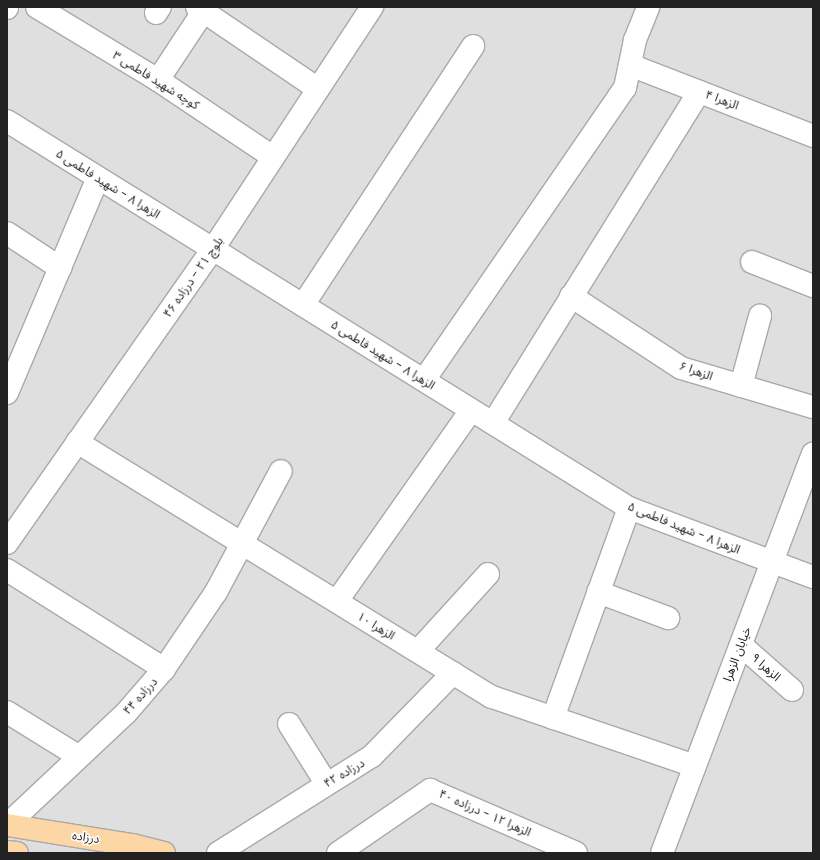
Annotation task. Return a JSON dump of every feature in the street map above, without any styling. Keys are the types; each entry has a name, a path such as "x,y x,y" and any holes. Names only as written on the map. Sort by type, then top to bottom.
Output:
{"main road":[{"name":"درزاده","path":"7,825 132,845 164,853"},
{"path":"7,852 17,853"}],"street":[{"name":"کوچه شهید فاطمی ۳","path":"37,7 158,80 273,157"},
{"name":"بلوچ ۲۱ - درزاده ۴۶","path":"7,543 213,249 372,7"},
{"path":"424,380 625,88 635,40 648,7"},
{"path":"158,80 200,9 318,89"},
{"path":"303,305 473,46"},
{"name":"الزهرا ۴","path":"630,65 813,136"},
{"path":"494,423 570,296 699,92"},
{"name":"الزهرا ۸ - شهید فاطمی ۵","path":"7,121 629,508 772,563 813,577"},
{"path":"7,393 98,178"},
{"path":"7,233 60,268"},
{"path":"752,262 813,286"},
{"name":"الزهرا ۶","path":"570,296 681,368 813,407"},
{"path":"741,386 760,316"},
{"path":"336,601 471,410"},
{"name":"الزهرا ۱۰","path":"77,442 492,697 695,766"},
{"name":"خیابان الزهرا","path":"662,853 813,454"},
{"name":"درزاده ۴۴","path":"7,825 78,756 126,713 164,669 216,592 281,471"},
{"path":"553,718 629,508"},
{"path":"7,570 164,669"},
{"path":"418,651 488,574"},
{"path":"598,592 668,618"},
{"name":"الزهرا ۹","path":"741,645 792,690"},
{"name":"درزاده ۴۲","path":"218,853 326,783 372,756 453,673"},
{"path":"7,712 78,756"},
{"path":"289,724 326,783"},
{"name":"الزهرا ۱۲ - درزاده ۴۰","path":"338,853 430,790 576,853"}],"shaded area":[{"path":"7,7 813,7 813,853 7,853"}]}
